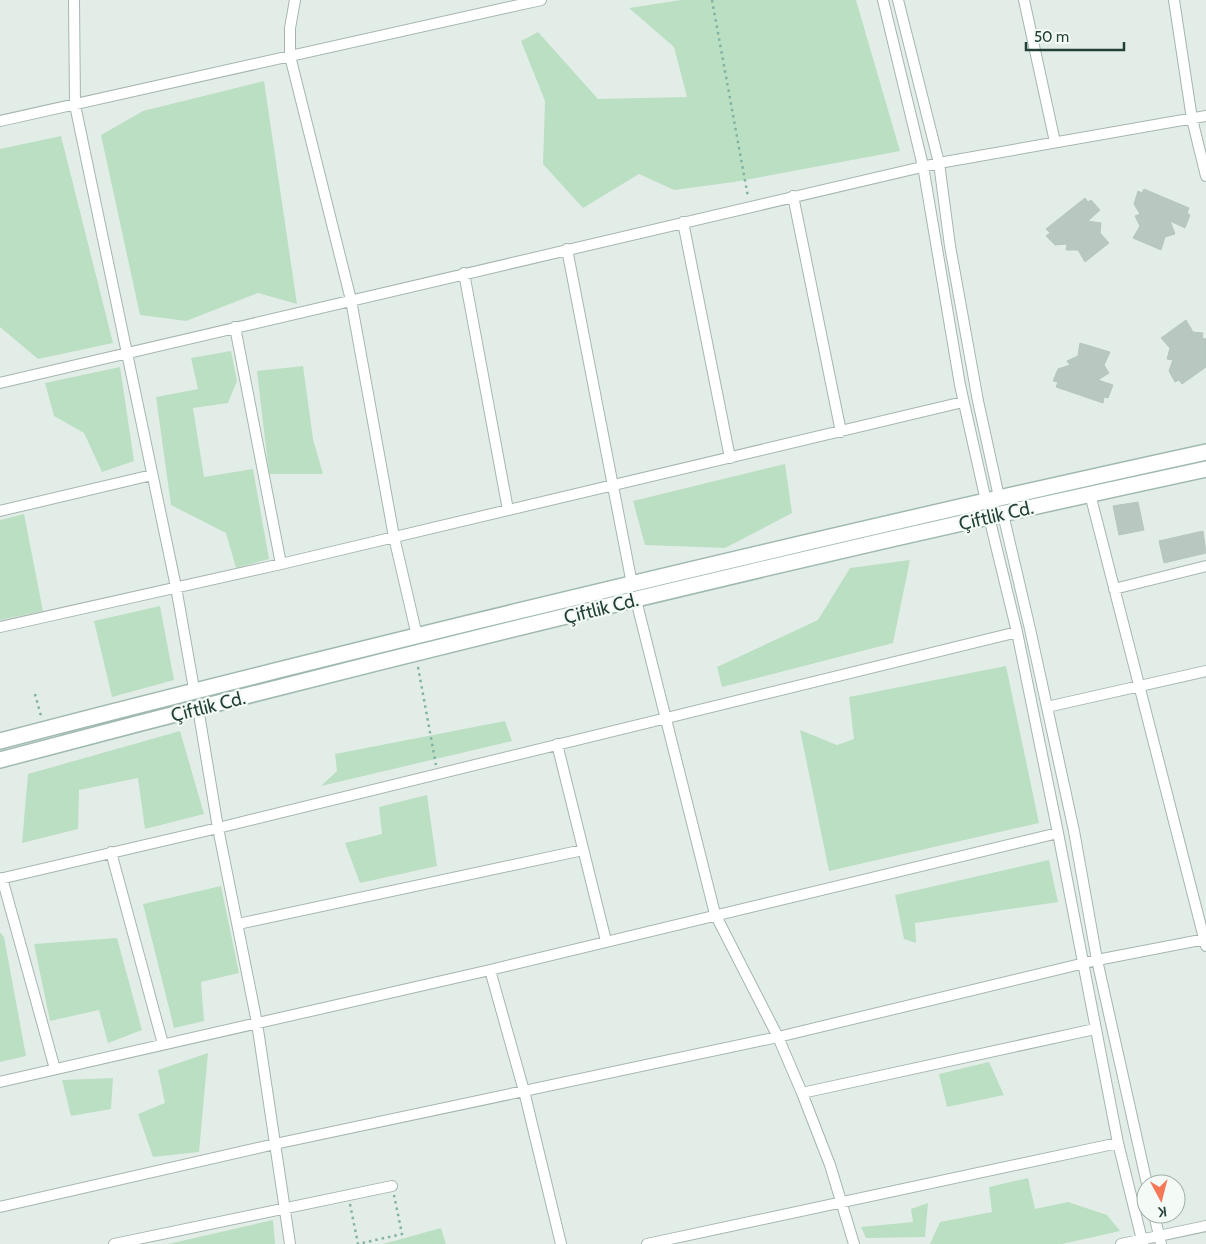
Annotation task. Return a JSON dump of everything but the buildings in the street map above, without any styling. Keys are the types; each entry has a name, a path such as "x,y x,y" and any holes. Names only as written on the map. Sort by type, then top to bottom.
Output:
{"street":[{"path":"74,0 75,105 176,587 218,828 257,1023 290,1244"},
{"path":"295,0 290,28 290,56 351,300 394,537 417,636"},
{"path":"0,121 290,56 497,5 541,0"},
{"path":"882,0 923,166 963,402 992,499 1047,707 1074,831 1097,960 1145,1174"},
{"path":"898,0 939,163 950,246 978,401 992,499"},
{"path":"1024,0 1055,142"},
{"path":"1174,0 1192,119 1206,176"},
{"path":"0,383 923,166 1206,116"},
{"path":"793,196 841,432"},
{"path":"683,222 730,458"},
{"path":"567,249 632,584"},
{"path":"464,273 508,510"},
{"path":"235,327 281,564"},
{"path":"0,627 281,564 963,402"},
{"name":"Çiftlik Cd.","path":"0,741 194,690 632,584 992,499 1206,452"},
{"name":"Çiftlik Cd.","path":"0,760 198,708 636,600 996,515 1206,468"},
{"path":"0,512 152,475"},
{"path":"0,1207 275,1144 778,1037 1097,960 1206,941 1090,494"},
{"path":"996,515 1017,632 1118,1143 1143,1242"},
{"path":"1114,588 1206,566"},
{"path":"636,600 664,718 715,914 778,1037 802,1093 843,1203 854,1244"},
{"path":"55,1069 1,878 218,828 1017,632"},
{"path":"1047,707 1206,671"},
{"path":"557,744 606,941"},
{"path":"0,1082 490,970 715,914 1058,833"},
{"path":"238,924 583,850"},
{"path":"111,852 163,1044"},
{"path":"490,970 524,1091 561,1244"},
{"path":"802,1093 1095,1029"},
{"path":"647,1244 1118,1143"},
{"path":"114,1244 392,1186"},
{"path":"1156,1224 1160,1240"},
{"path":"1121,1244 1160,1240 1206,1226"}],"path":[{"path":"712,0 750,206"},
{"path":"415,654 438,774"},
{"path":"35,694 44,729"},
{"path":"348,1196 358,1244 402,1234 392,1186"}],"green space":[{"path":"681,0 856,0 900,151 734,182 674,190 639,174 583,208 543,164 545,101 521,41 538,32 598,99 687,97 674,47 629,8"},
{"path":"264,81 297,304 258,293 186,321 140,315 101,135 143,111"},
{"path":"61,136 113,343 38,359 0,327 0,149"},
{"path":"231,351 237,381 228,403 193,408 204,477 253,469 269,559 236,568 226,533 171,505 156,397 198,389 191,358"},
{"path":"303,366 313,439 323,474 269,474 257,371"},
{"path":"120,367 134,461 102,472 84,433 54,416 45,383"},
{"path":"785,464 792,513 725,548 645,545 633,501"},
{"path":"24,514 43,611 0,620 0,520"},
{"path":"910,560 893,643 722,687 717,667 818,620 850,568"},
{"path":"160,606 174,680 112,697 94,621"},
{"path":"1006,666 1039,823 829,871 800,730 837,745 854,739 849,697"},
{"path":"505,721 512,741 321,786 337,771 335,754"},
{"path":"180,731 204,814 145,829 138,778 79,790 78,829 22,843 28,774"},
{"path":"427,795 437,866 360,883 345,843 382,834 379,807"},
{"path":"1049,860 1058,902 915,923 916,943 904,939 895,895"},
{"path":"221,886 239,973 201,982 204,1021 174,1028 143,904"},
{"path":"0,932 4,937 26,1056 0,1062"},
{"path":"117,938 142,1030 108,1043 99,1010 50,1021 34,944"},
{"path":"208,1053 199,1152 153,1157 138,1114 165,1103 158,1070"},
{"path":"989,1062 1004,1095 947,1107 939,1074"},
{"path":"113,1078 111,1109 71,1116 62,1080"},
{"path":"1028,1178 1035,1209 1068,1202 1107,1215 1120,1231 1062,1244 930,1244 940,1222 992,1212 989,1187"},
{"path":"928,1203 925,1237 866,1238 861,1227 913,1222 911,1209"},
{"path":"273,1220 275,1244 168,1244"},
{"path":"441,1228 446,1244 383,1244"}]}
